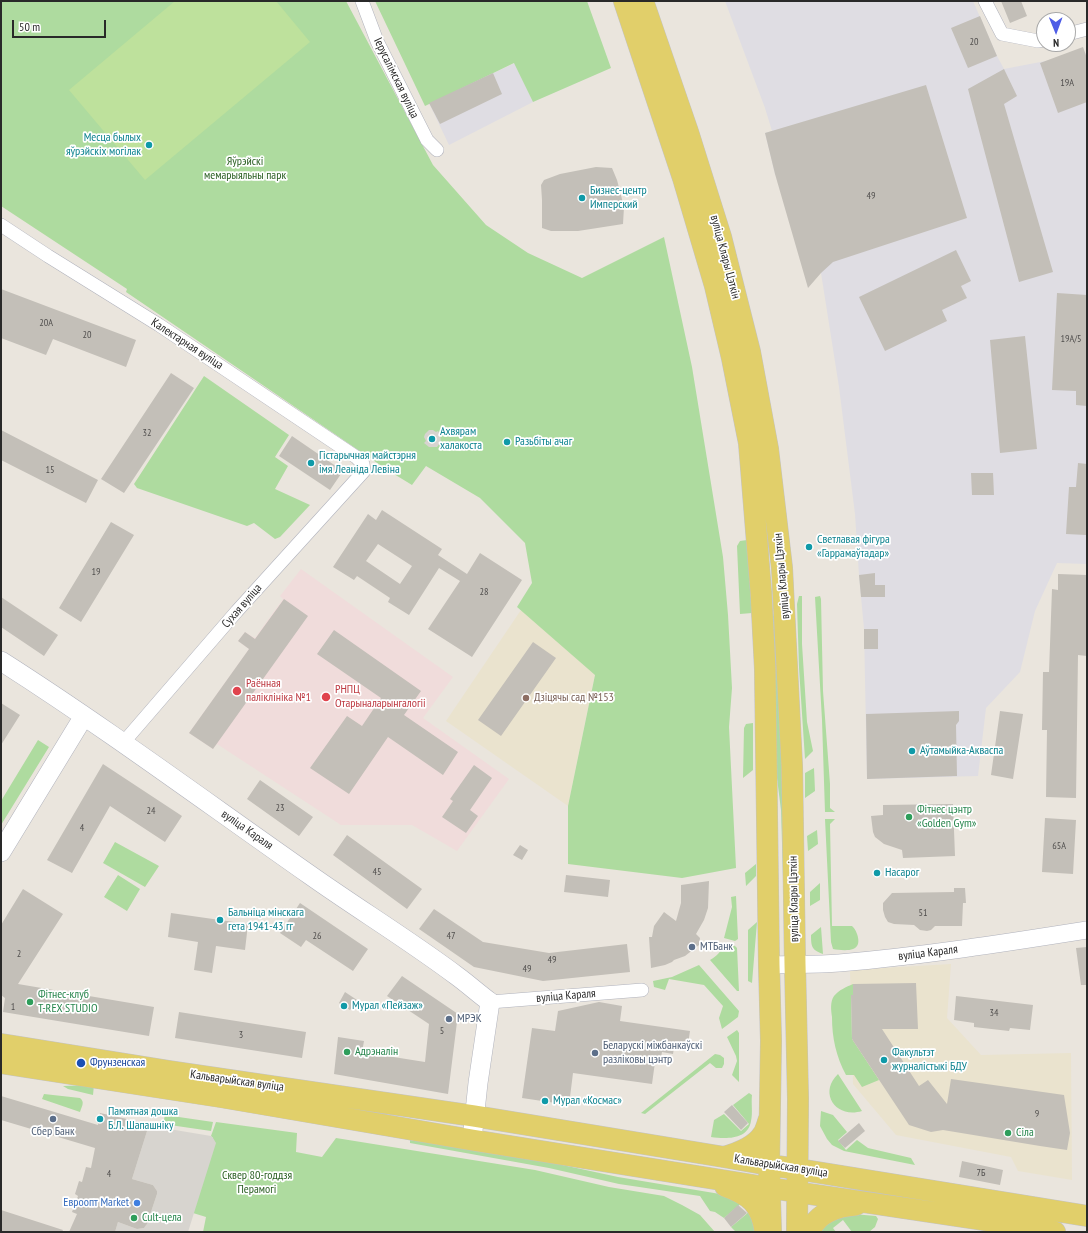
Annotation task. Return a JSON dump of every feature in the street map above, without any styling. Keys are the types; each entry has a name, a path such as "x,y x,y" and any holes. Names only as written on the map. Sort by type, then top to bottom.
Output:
{"main road":[{"name":"вуліца Клары Цэткін","path":"624,1 683,178 715,286 732,358 749,444 762,592 765,669 771,1041 771,1232"},
{"name":"вуліца Клары Цэткін","path":"643,1 688,132 721,237 750,352 768,449 782,568 788,662 792,766 798,1099 796,1232"},
{"name":"вуліца Караля","path":"1,661 84,716 311,876 403,938 457,976 490,1002"},
{"path":"1,852 84,716"},
{"path":"472,1140 490,1002"},
{"name":"Кальварыйская вуліца","path":"1,1044 474,1116 724,1157 770,1166 797,1168 1087,1216"},
{"name":"Кальварыйская вуліца","path":"1,1063 221,1096 472,1140 1055,1232"},
{"path":"724,1157 741,1152 753,1145 763,1134 770,1117"},
{"path":"700,1176 738,1191 749,1198 761,1215 765,1232"},
{"path":"810,1232 818,1219 827,1212 846,1205 874,1204"}],"street":[{"name":"Іерусалімская вуліца","path":"362,1 380,48 427,140 437,150"},
{"path":"985,1 1002,34 1036,41"},
{"path":"1076,32 1087,29"},
{"name":"Калектарная вуліца","path":"1,225 54,260 159,325 356,457 363,464 364,471"},
{"name":"Сухая вуліца","path":"123,743 237,611 364,471"},
{"name":"вуліца Караля","path":"769,965 828,964 867,960 991,945 1087,930"},
{"name":"вуліца Караля","path":"490,1002 642,990"}],"shaded area":[{"path":"725,1 973,1 1004,69 1087,53 1087,564 1057,563 1035,611 1020,672 986,708 978,776 867,779 864,629 855,514 839,387 821,273 775,174 765,133 772,131 765,108"},
{"path":"515,63 533,102 449,145 429,103"},
{"path":"429,430 436,432 438,431 440,434 441,442 437,447 429,447 424,443 426,441 424,437 425,434"},
{"name":"РНПЦ Отарыналарынгалогіі","path":"301,569 453,677 423,718 509,779 457,851 412,825 341,825 217,744 213,749 189,733 249,649 238,641 245,632 255,638 283,599 280,596"},
{"name":"Дзіцячы сад №153","path":"521,610 595,674 568,806 446,721"},
{"path":"951,964 947,1018 981,1055 1071,1053 1072,1180 1018,1171 1011,1157 896,1135 853,1084 850,970"},
{"path":"157,1125 163,1128 211,1136 216,1143 188,1232 115,1232 118,1222 137,1229 144,1228 147,1224 157,1191 153,1185 132,1179 148,1128"}],"green space":[{"name":"Яўрэйскі мемарыяльны парк","path":"1,1 346,1 433,165 486,225 528,253 582,278 664,237 692,367 723,557 732,688 729,727 736,868 682,878 568,864 568,806 595,675 517,607 532,583 525,543 480,498 426,466 412,485 389,471 126,292 127,289 1,206"},
{"path":"175,1 276,1 310,42 145,180 69,90"},
{"path":"375,1 587,1 611,68 533,102 514,63 425,106"},
{"path":"204,376 289,435 275,457 288,466 275,489 310,505 280,537 275,539 254,523 247,526 137,488 134,484"},
{"path":"747,540 752,613 740,614 737,546 740,541"},
{"path":"799,596 802,596 802,644 807,722 813,751 805,759 799,668 797,604"},
{"path":"820,596 823,691 830,784 830,808 835,812 825,812 822,720 815,597"},
{"path":"774,613 779,623 785,943 781,810 776,770"},
{"path":"753,723 753,770 743,778 744,728 746,724"},
{"path":"38,740 49,747 1,825 1,801"},
{"path":"814,768 815,791 805,798 805,773"},
{"path":"825,819 835,819 830,824 832,926 852,926 854,928 858,938 858,945 851,950 833,949 831,942"},
{"path":"817,830 818,844 808,851 807,836"},
{"path":"115,842 159,866 145,887 103,863"},
{"path":"756,864 756,876 746,886 745,873"},
{"path":"118,875 140,889 127,911 104,897"},
{"path":"820,883 820,900 810,906 810,892"},
{"path":"736,896 738,939 735,941 724,938 732,907 731,897"},
{"path":"757,922 752,983 748,981 748,930"},
{"path":"821,927 823,954 813,948 811,939 811,935"},
{"path":"724,943 737,948 739,991 737,991 710,960 719,953"},
{"path":"699,965 739,1011 738,1017 722,1029 719,1018 723,1006 704,985 669,979 665,990 654,987 653,981 672,977"},
{"path":"853,984 853,995 851,995 852,1039 879,1080 862,1087 854,1075 846,1075 837,1054 833,1032 831,1006 833,998 840,990"},
{"path":"737,1030 739,1033 739,1082 732,1075 737,1061 727,1037"},
{"path":"715,1054 724,1058 722,1068 716,1068 710,1063 645,1114 641,1113"},
{"path":"838,1074 862,1111 844,1111 833,1103 830,1096 830,1089 832,1081"},
{"path":"94,1085 93,1095 68,1089 63,1086"},
{"path":"749,1093 752,1095 752,1118 746,1132 736,1137 729,1138 711,1137 714,1120 724,1114 741,1131 749,1124 733,1105"},
{"path":"44,1094 80,1098 83,1103 80,1112 42,1099"},
{"path":"821,1111 833,1115 847,1132 838,1140 846,1150 857,1140 868,1148 911,1158 915,1165 844,1151 832,1145 820,1126"},
{"path":"165,1115 213,1122 211,1131 163,1124"},
{"name":"Сквер 80-годдзя Перамогі","path":"216,1122 297,1133 296,1152 322,1157 336,1138 535,1170 609,1187 664,1196 700,1215 715,1232 203,1232 206,1217 193,1213 213,1138 211,1136"},
{"path":"410,1140 521,1156 618,1177 726,1195 746,1202 760,1232 736,1232 731,1227 750,1211 743,1202 724,1218 715,1212 710,1211 700,1196 619,1184 549,1168 410,1143"},
{"path":"853,1214 876,1216 878,1219 875,1227 869,1232 852,1232 843,1220 833,1228 836,1232 817,1232 824,1222"}],"building":[{"path":"1001,1 1021,1 1027,16 1010,23"},
{"path":"980,16 997,56 968,68 951,28"},
{"path":"1083,47 1087,58 1087,102 1058,113 1040,63 1070,52 1076,52 1076,50"},
{"path":"1004,69 1017,96 1004,104 1053,272 1019,282 968,89"},
{"path":"493,73 502,94 440,124 429,103"},
{"path":"926,85 967,218 833,262 808,288 775,174 765,133"},
{"name":"Бизнес-центр Имперский","path":"596,167 612,168 617,180 624,207 623,224 578,231 551,231 542,228 541,185 544,180 560,174"},
{"path":"956,250 971,281 961,286 967,298 942,310 947,321 885,351 859,297"},
{"path":"1,289 136,340 126,367 53,339 46,355 1,338"},
{"path":"1057,293 1087,295 1087,406 1076,405 1076,391 1052,390"},
{"path":"1025,336 1037,449 1000,453 990,340"},
{"path":"171,373 194,388 124,493 101,479"},
{"path":"1,430 98,480 86,503 1,460"},
{"name":"Гістарычная майстэрня імя Леаніда Левіна","path":"292,436 343,471 330,490 279,456"},
{"path":"1078,463 1087,464 1086,535 1066,534 1069,487 1076,487"},
{"path":"971,473 993,473 994,495 972,495"},
{"path":"382,510 442,549 438,555 467,574 480,553 522,580 472,657 428,629 460,581 439,568 409,615 388,602 390,598 357,576 354,580 333,567 368,514 376,520","holes":["378,544 412,566 400,584 366,561"]},
{"path":"111,522 134,535 81,622 59,608"},
{"path":"875,573 875,585 885,585 885,597 861,597 859,575"},
{"path":"1058,574 1087,575 1087,656 1078,655 1076,798 1046,797 1047,730 1042,730 1043,672 1049,672 1052,589 1058,590"},
{"path":"1,597 58,635 44,656 1,627"},
{"name":"Раённая паліклініка №1","path":"284,599 308,616 213,749 189,733 249,649 238,641 245,632 255,639"},
{"path":"864,629 878,629 878,649 864,649"},
{"path":"334,630 421,691 404,715 458,752 443,775 388,737 349,794 310,768 347,716 362,726 381,698 317,654"},
{"path":"533,642 556,658 501,736 478,720"},
{"path":"1,703 20,715 1,745"},
{"name":"Аўтамыйка-Акваспа","path":"959,711 959,721 956,725 957,776 867,779 866,714"},
{"path":"1000,711 1023,714 1013,779 991,775"},
{"path":"103,764 182,816 165,842 110,806 72,873 47,860"},
{"path":"474,765 492,778 470,810 478,816 466,833 442,817 453,801 450,799"},
{"path":"260,780 313,817 299,836 247,799"},
{"path":"953,804 955,856 903,858 902,850 884,844 875,837 873,832 871,816 883,815 883,805"},
{"path":"1045,818 1076,820 1073,874 1042,872"},
{"path":"347,835 422,889 407,909 333,855"},
{"path":"520,845 528,850 522,860 513,855"},
{"path":"566,875 610,880 608,897 564,892"},
{"path":"709,881 708,908 704,920 696,934 700,938 699,945 685,956 665,965 651,968 649,937 652,937 654,926 664,912 676,921 681,903 681,885"},
{"path":"954,888 965,888 966,903 963,903 962,926 935,926 931,930 927,931 920,930 914,925 894,924 888,922 885,917 883,903 892,893 954,892"},
{"path":"23,889 63,914 18,984 154,1007 149,1036 3,1012 5,998 1,995 1,925"},
{"path":"300,903 368,949 353,971 306,940 301,947 280,933"},
{"path":"434,909 483,942 549,953 627,944 630,972 543,981 474,967 419,929"},
{"path":"171,913 248,924 245,950 216,946 212,973 194,970 198,942 168,937"},
{"path":"1087,947 1087,985 1081,985 1076,948"},
{"path":"402,976 458,1014 448,1094 334,1074 338,1037 364,1041 362,1052 425,1062 429,1024 387,996"},
{"name":"Факультэт журналістыкі БДУ","path":"916,983 918,1029 882,1029 919,1086 928,1080 947,1104 951,1079 1064,1095 1070,1133 1067,1150 943,1130 931,1132 909,1125 852,1039 851,995 853,995 853,984"},
{"path":"345,992 357,1000 350,1010 339,1003"},
{"path":"956,996 1033,1005 1030,1030 1010,1028 1009,1031 974,1027 974,1023 954,1020"},
{"name":"Беларускі міжбанкаўскі разліковы цэнтр","path":"599,1002 622,1006 620,1021 690,1031 688,1044 675,1042 673,1054 662,1052 660,1063 655,1062 652,1084 573,1073 569,1105 522,1098 532,1028 555,1031 558,1011"},
{"path":"179,1012 306,1032 302,1058 175,1038"},
{"path":"1,1096 98,1125 100,1113 145,1123 148,1125 132,1179 153,1185 157,1191 147,1224 144,1228 137,1229 118,1222 115,1232 69,1232 77,1214 72,1212 78,1196 75,1194 79,1181 82,1182 86,1167 91,1168 95,1148 1,1120"},
{"path":"732,1105 748,1123 741,1130 724,1112"},
{"path":"859,1123 865,1131 845,1148 838,1141"},
{"path":"962,1161 1003,1170 1000,1185 959,1177"},
{"path":"738,1205 747,1213 731,1227 724,1218"},
{"path":"1,1210 63,1230 62,1232 1,1232"}],"place":[{"name":"Месца былых яўрэйскіх могілак","path":"149,145"},
{"name":"Бизнес-центр Имперский","path":"582,198"},
{"name":"Ахвярам халакоста","path":"432,439"},
{"name":"Разьбіты ачаг","path":"507,442"},
{"name":"Гістарычная майстэрня імя Леаніда Левіна","path":"311,463"},
{"name":"Светлавая фігура «Гаррамаўтадар»","path":"809,547"},
{"name":"Раённая паліклініка №1","path":"237,691"},
{"name":"РНПЦ Отарыналарынгалогіі","path":"326,697"},
{"name":"Дзіцячы сад №153","path":"526,698"},
{"name":"Аўтамыйка-Акваспа","path":"912,751"},
{"name":"Фітнес цэнтр «Golden Gym»","path":"909,817"},
{"name":"Насарог","path":"877,873"},
{"name":"Бальніца мінскага гета 1941-43 гг","path":"220,920"},
{"name":"МТБанк","path":"692,947"},
{"name":"Фітнес-клуб T-REX STUDIO","path":"30,1002"},
{"name":"Мурал «Пейзаж»","path":"344,1006"},
{"name":"МРЭК","path":"449,1019"},
{"name":"Адрэналін","path":"347,1052"},
{"name":"Беларускі міжбанкаўскі разліковы цэнтр","path":"595,1053"},
{"name":"Факультэт журналістыкі БДУ","path":"884,1060"},
{"name":"Фрунзенская","path":"81,1063"},
{"name":"Мурал «Космас»","path":"545,1101"},
{"name":"Сбер Банк","path":"53,1119"},
{"name":"Памятная дошка Б.Л. Шапашніку","path":"100,1119"},
{"name":"Сіла","path":"1008,1133"},
{"name":"Евроопт Market","path":"137,1203"},
{"name":"Cult-цела","path":"134,1218"}]}
